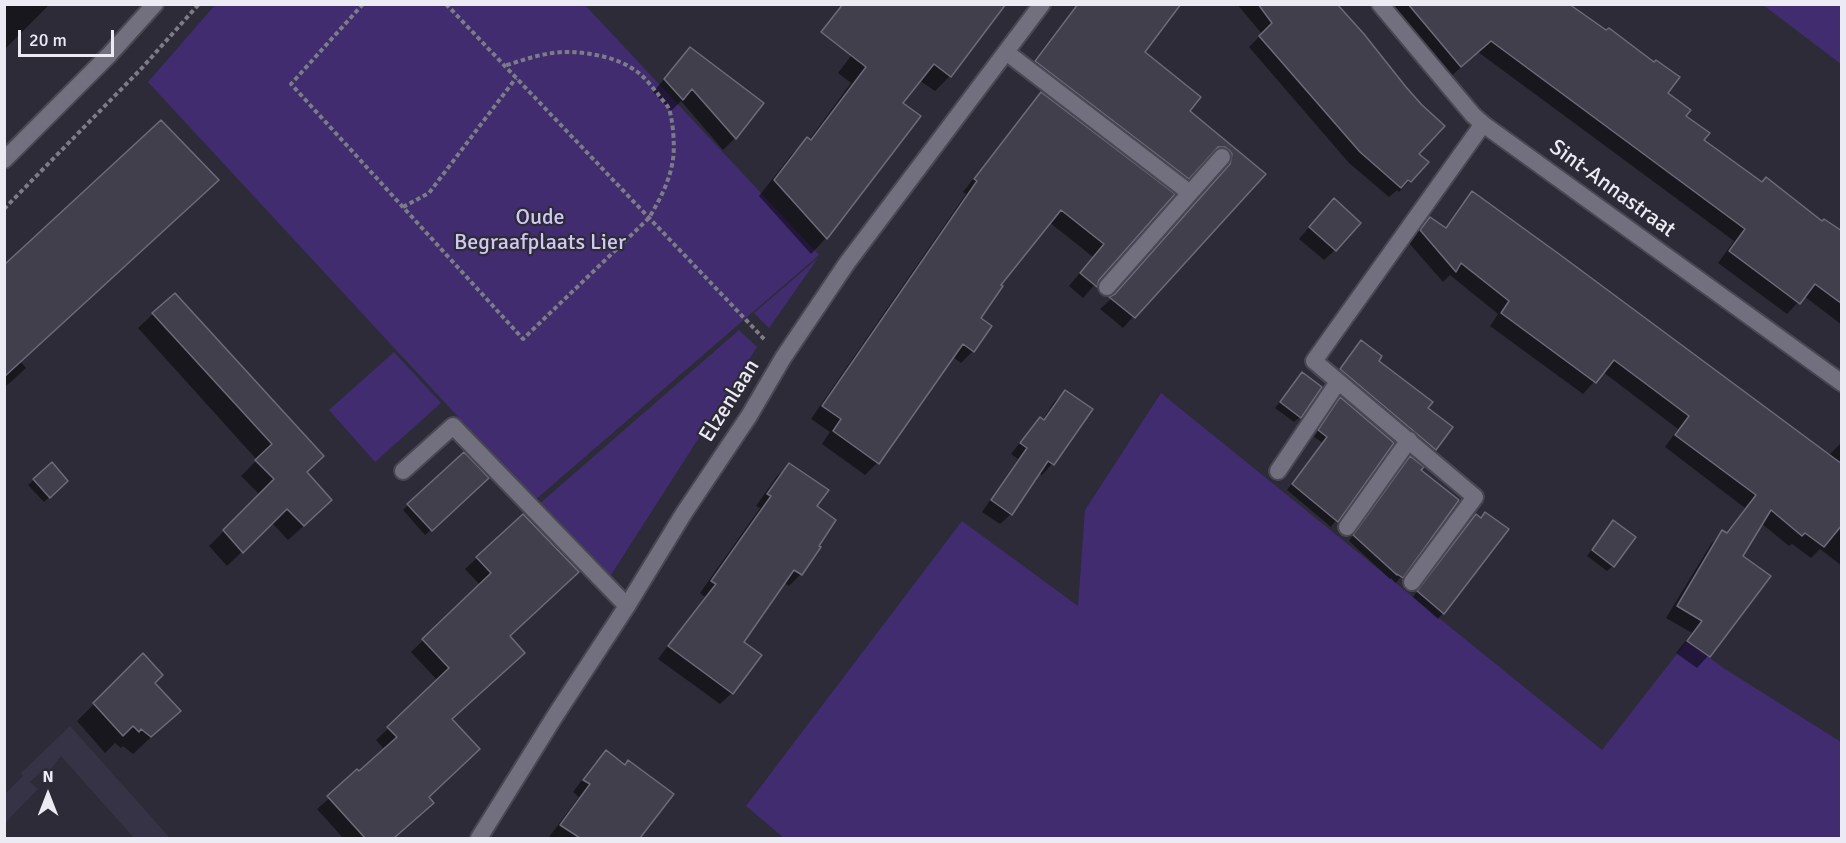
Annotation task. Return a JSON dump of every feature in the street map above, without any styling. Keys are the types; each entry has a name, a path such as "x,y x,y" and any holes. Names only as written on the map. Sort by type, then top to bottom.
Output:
{"street":[{"path":"4,160 109,55 155,4"},
{"name":"Elzenlaan","path":"479,838 684,513 749,416 783,358 847,263 1042,4"},
{"name":"Sint-Annastraat","path":"1380,4 1483,124 1842,383"},
{"path":"1006,52 1190,193"},
{"path":"1412,582 1475,497 1314,361 1483,124"},
{"path":"1107,287 1222,157"},
{"path":"1278,471 1338,382"},
{"path":"403,471 453,426 627,606"},
{"path":"1347,527 1409,440"}],"path":[{"path":"4,209 141,69 199,4"},
{"path":"363,4 291,84 523,339 649,218 664,189 673,158 672,132 669,108 655,90 636,71 614,60 595,54 569,52 535,56 504,66"},
{"path":"446,4 783,358"},
{"path":"403,207 429,193 516,78"}],"shaded area":[{"path":"70,726 170,838 134,838 61,756 49,771 45,768 30,782 38,789 5,823 5,794 23,776 21,773"}],"green space":[{"name":"Oude Begraafplaats Lier","path":"215,5 585,5 819,255 535,500 148,82"},
{"path":"1763,5 1841,5 1841,64"},
{"path":"818,258 769,328 754,313"},
{"path":"739,330 757,347 609,578 538,505"},
{"path":"394,352 441,403 375,462 329,410"},
{"path":"1161,393 1602,750 1687,641 1725,669 1841,742 1841,838 784,838 746,806 962,521 1078,606 1085,510"}],"building":[{"path":"843,4 1006,4 951,77 934,64 903,103 921,116 827,239 774,180 807,137 811,140 866,67 821,32"},
{"path":"1078,4 1181,4 1145,52 1201,97 1190,111 1266,174 1135,318 1109,297 1115,294 1230,164 1232,154 1225,147 1218,147 1189,179 1035,61"},
{"path":"1258,4 1337,4 1406,87 1445,126 1419,154 1429,162 1411,182 1408,180 1401,188 1360,152 1259,36 1272,23"},
{"path":"1408,4 1569,4 1606,30 1609,28 1654,62 1656,60 1680,77 1668,93 1691,110 1686,116 1710,133 1704,140 1762,182 1766,177 1822,221 1824,219 1842,231 1842,304 1815,284 1800,304 1729,251 1745,229 1491,41 1461,67"},
{"path":"690,47 764,103 736,139 692,89 683,100 664,79"},
{"path":"1041,92 1175,194 1099,280 1097,287 1080,273 1104,244 1061,210 1001,285 1003,286 981,318 992,326 974,352 963,344 879,464 833,431 841,419 822,406 977,181 974,179"},
{"path":"161,120 219,180 4,377 4,265"},
{"path":"1472,191 1842,464 1842,525 1824,547 1805,533 1802,536 1771,510 1743,556 1771,576 1710,657 1687,641 1702,621 1677,606 1722,530 1727,533 1756,495 1675,435 1689,416 1614,360 1596,383 1501,313 1509,301 1461,263 1456,272 1420,230 1430,217 1446,228"},
{"path":"1334,198 1361,223 1336,251 1309,227"},
{"path":"175,293 324,456 307,472 332,500 304,526 287,509 243,553 223,530 274,479 255,460 272,444 152,313"},
{"path":"1361,340 1382,356 1379,361 1433,402 1428,408 1453,427 1436,450 1340,369"},
{"path":"1302,372 1322,387 1301,418 1280,402"},
{"path":"1065,390 1093,409 1054,465 1048,461 1012,515 991,500 1027,448 1020,443 1040,417 1044,420"},
{"path":"1340,397 1394,443 1338,522 1292,484 1327,437 1318,430"},
{"path":"464,452 489,478 432,531 407,504"},
{"path":"1410,456 1424,467 1421,470 1459,500 1403,578 1353,535"},
{"path":"52,462 68,481 50,498 33,479"},
{"path":"789,463 829,490 817,506 836,520 802,575 794,570 744,642 762,655 733,694 668,646 716,584 711,581 771,496 767,494"},
{"path":"1485,512 1509,529 1444,614 1417,591 1476,514 1481,518"},
{"path":"523,514 579,572 510,636 525,653 452,719 480,749 429,797 434,803 394,838 365,838 327,796 397,737 387,727 449,668 422,639 491,573 476,557"},
{"path":"1613,520 1636,537 1614,567 1592,550"},
{"path":"143,653 163,675 155,683 181,711 151,737 141,729 139,732 133,726 123,736 93,703"},
{"path":"606,750 625,765 628,760 674,794 640,838 580,838 560,825 590,784 583,780"}]}
